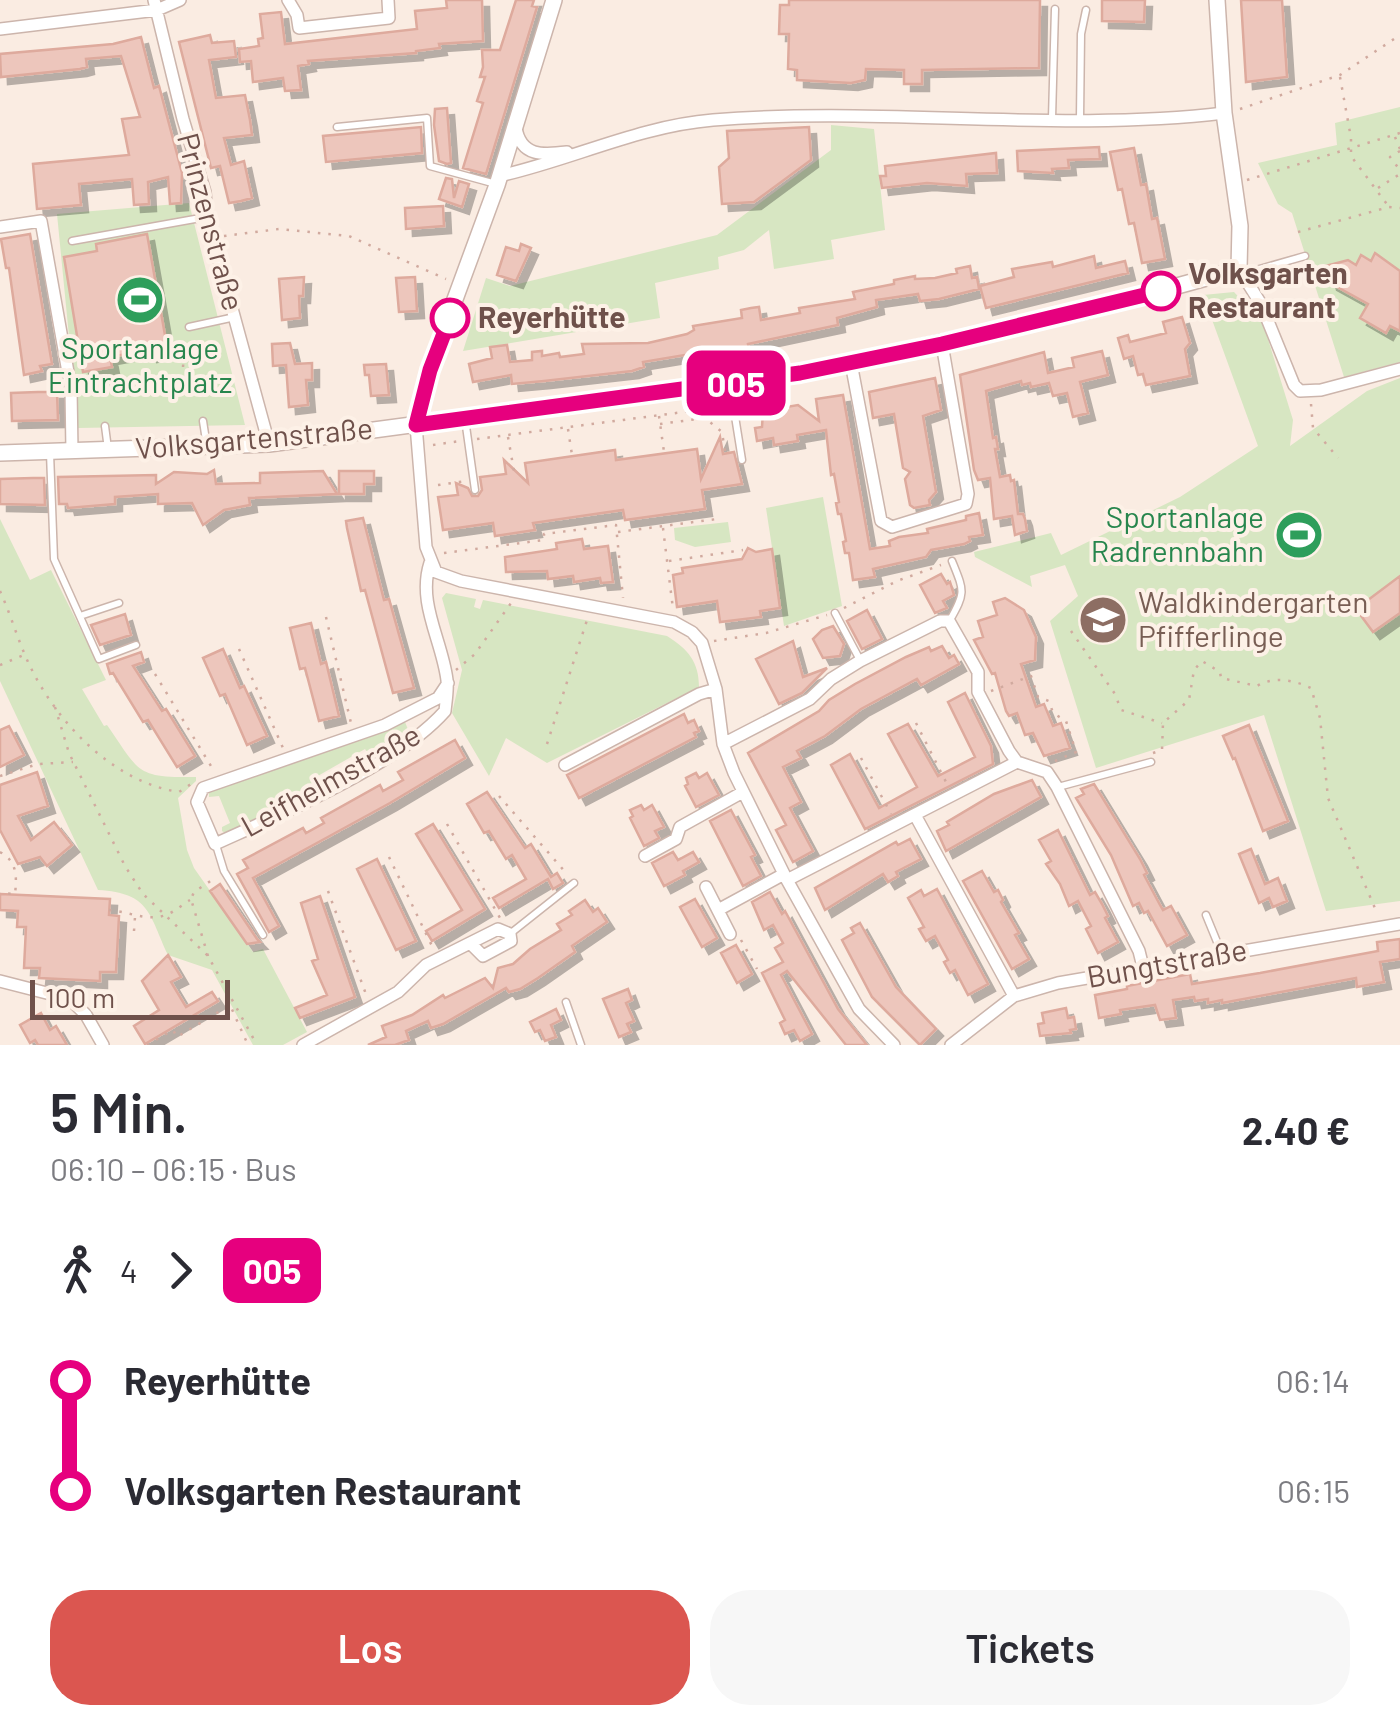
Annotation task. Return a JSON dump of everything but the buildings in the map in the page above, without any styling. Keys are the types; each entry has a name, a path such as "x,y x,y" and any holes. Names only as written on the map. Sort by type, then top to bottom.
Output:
{"street":[{"path":"0,28 180,0"},
{"path":"288,0 299,28 389,18 388,0"},
{"path":"446,676 425,595 429,559 416,425 430,370 498,180 554,0"},
{"path":"1217,0 1224,113 1240,226 1239,269 1261,304 1294,385 1300,391 1310,392 1400,369"},
{"name":"Prinzenstraße","path":"156,5 183,119 206,192 212,238 270,444"},
{"path":"498,180 580,151 712,120 814,115 1080,118 1224,113"},
{"path":"515,124 518,139 535,154 580,151"},
{"path":"0,228 41,221 71,389 72,451"},
{"name":"Volksgartenstraße","path":"0,453 270,444 730,384 942,344 1086,311 1239,269"},
{"path":"851,363 881,520 892,527 966,504 968,494 942,344"},
{"path":"429,559 446,578 674,622 702,642 716,689 724,744 743,792 859,1009 894,1045"},
{"path":"724,744 810,699 831,679 860,661 940,620 950,621 978,672 980,695 1018,762 1047,772 1057,787 1139,951 1142,968"},
{"name":"Leifhelmstraße","path":"446,676 446,712 420,734 310,800 215,844 197,802 203,788 286,756 355,736 410,712 438,698 446,676"},
{"path":"565,765 699,694 716,689"},
{"path":"410,712 420,734"},
{"path":"718,910 1018,762"},
{"path":"645,856 676,839 680,826 743,792"},
{"path":"915,815 1014,996"},
{"path":"706,887 730,934"},
{"name":"Bungtstraße","path":"952,1045 1014,996 1058,983 1400,924"},
{"path":"303,1045 398,992 426,965 504,931"},
{"path":"0,981 70,999 96,1030 103,1045"}],"lane":[{"path":"1052,118 1055,9"},
{"path":"1080,118 1081,34 1086,10"},
{"path":"337,127 426,118 430,166 498,180"},
{"path":"72,241 207,217"},
{"path":"1239,269 1256,270 1304,256"},
{"path":"187,327 236,317"},
{"path":"730,384 742,460"},
{"path":"465,419 475,490"},
{"path":"203,421 208,448"},
{"path":"105,426 108,450"},
{"path":"50,451 54,559 99,659 136,645"},
{"path":"950,621 963,600 964,590 952,561"},
{"path":"80,616 119,604"},
{"path":"835,612 860,661"},
{"path":"1057,787 1148,763"},
{"path":"215,844 224,871 263,935"},
{"path":"504,931 574,883"},
{"path":"1206,915 1222,954"},
{"path":"566,1002 582,1045"}],"path":[{"path":"1224,113 1340,75 1400,35"},
{"path":"1340,75 1352,138 1351,156 1389,207"},
{"path":"1236,183 1400,133"},
{"path":"1376,189 1400,172 1390,158 1400,150 1394,136"},
{"path":"1298,232 1389,207 1400,208"},
{"path":"212,238 280,229 348,236 462,287"},
{"path":"183,367 187,327"},
{"path":"1310,392 1313,428 1338,458"},
{"path":"418,447 734,405"},
{"path":"658,415 664,452"},
{"path":"660,424 706,418 722,432 725,452 736,451"},
{"path":"568,428 572,455"},
{"path":"508,436 514,472"},
{"path":"438,485 468,481"},
{"path":"616,532 716,519"},
{"path":"429,559 544,540 544,534 616,526 625,613"},
{"path":"663,526 674,622"},
{"path":"667,561 743,550"},
{"path":"0,591 26,654 55,708 74,762 125,866 143,894 208,956"},
{"path":"446,676 475,654 510,606 515,592"},
{"path":"0,606 7,608"},
{"path":"547,744 592,606"},
{"path":"326,617 355,736"},
{"path":"1071,630 1121,710 1163,723"},
{"path":"240,649 286,756"},
{"path":"0,665 26,654"},
{"path":"1148,763 1144,756 1162,750 1163,723 1188,700 1194,670 1202,661 1220,672 1222,678 1244,684 1257,686 1268,679 1311,688 1320,718 1328,798 1376,904 1380,928"},
{"path":"155,674 220,781"},
{"path":"980,695 1030,676 1038,696 1049,701 1053,714 1066,721 1076,752 1051,762 1047,772"},
{"path":"55,708 80,736 142,783 179,792 189,784 203,788"},
{"path":"916,723 953,796"},
{"path":"862,758 896,825"},
{"path":"0,776 38,764 74,762"},
{"path":"499,796 574,883"},
{"path":"447,824 504,931"},
{"path":"0,852 15,862 16,875 14,894 0,893"},
{"path":"389,857 438,960"},
{"path":"109,910 165,917 224,871"},
{"path":"328,891 371,1007"},
{"path":"191,899 208,956 257,1045"},
{"path":"134,931 135,916"},
{"path":"730,934 740,939 757,970"},
{"path":"147,1045 173,1030 177,1037 230,1005 248,1045"}],"green space":[{"path":"1400,107 1400,362 1344,377 1292,213 1278,204 1258,163 1337,145 1335,123"},
{"path":"831,125 874,129 885,230 831,240 834,259 774,269 769,230 744,250 718,257 719,269 655,283 660,318 463,351 486,278 510,286 717,235 831,150"},
{"name":"Sportanlage Eintrachtplatz","path":"189,203 245,425 78,428 57,214"},
{"path":"1234,292 1263,323 1293,420 1290,446 1367,391 1400,378 1400,901 1326,911 1264,715 1096,768 1050,621 1078,596 1065,565 1030,576 1032,587 975,557 974,552 1051,533 1061,555 1180,497 1258,446 1203,295"},
{"path":"823,497 842,606 784,626 766,508"},
{"path":"0,519 30,580 51,570 106,680 82,689 104,726 141,769 161,776 196,777 178,798 194,868 253,952 263,949 307,1032 283,1045 253,1045 212,970 168,955 146,909 138,901 98,890 0,681"},
{"path":"728,522 731,542 695,547 675,540 674,528"},
{"path":"446,593 476,599 474,607 480,609 483,600 667,636 691,657 699,687 547,763 506,738 489,776 452,713 462,670 442,598"},
{"path":"405,722 409,732 370,757 365,749 316,777 321,787 225,833 222,831 230,823 219,796 209,797 209,791"}],"bus line":[{"name":"005","path":"450,318 430,370 416,425 800,373 942,344 1161,291"}],"place":[{"name":"Volksgarten Restaurant","path":"1161,291"},
{"name":"Sportanlage Eintrachtplatz","path":"140,300"},
{"name":"Reyerhütte","path":"450,318"},
{"name":"Sportanlage Radrennbahn","path":"1299,535"},
{"name":"Waldkindergarten Pfifferlinge","path":"1103,620"}]}
